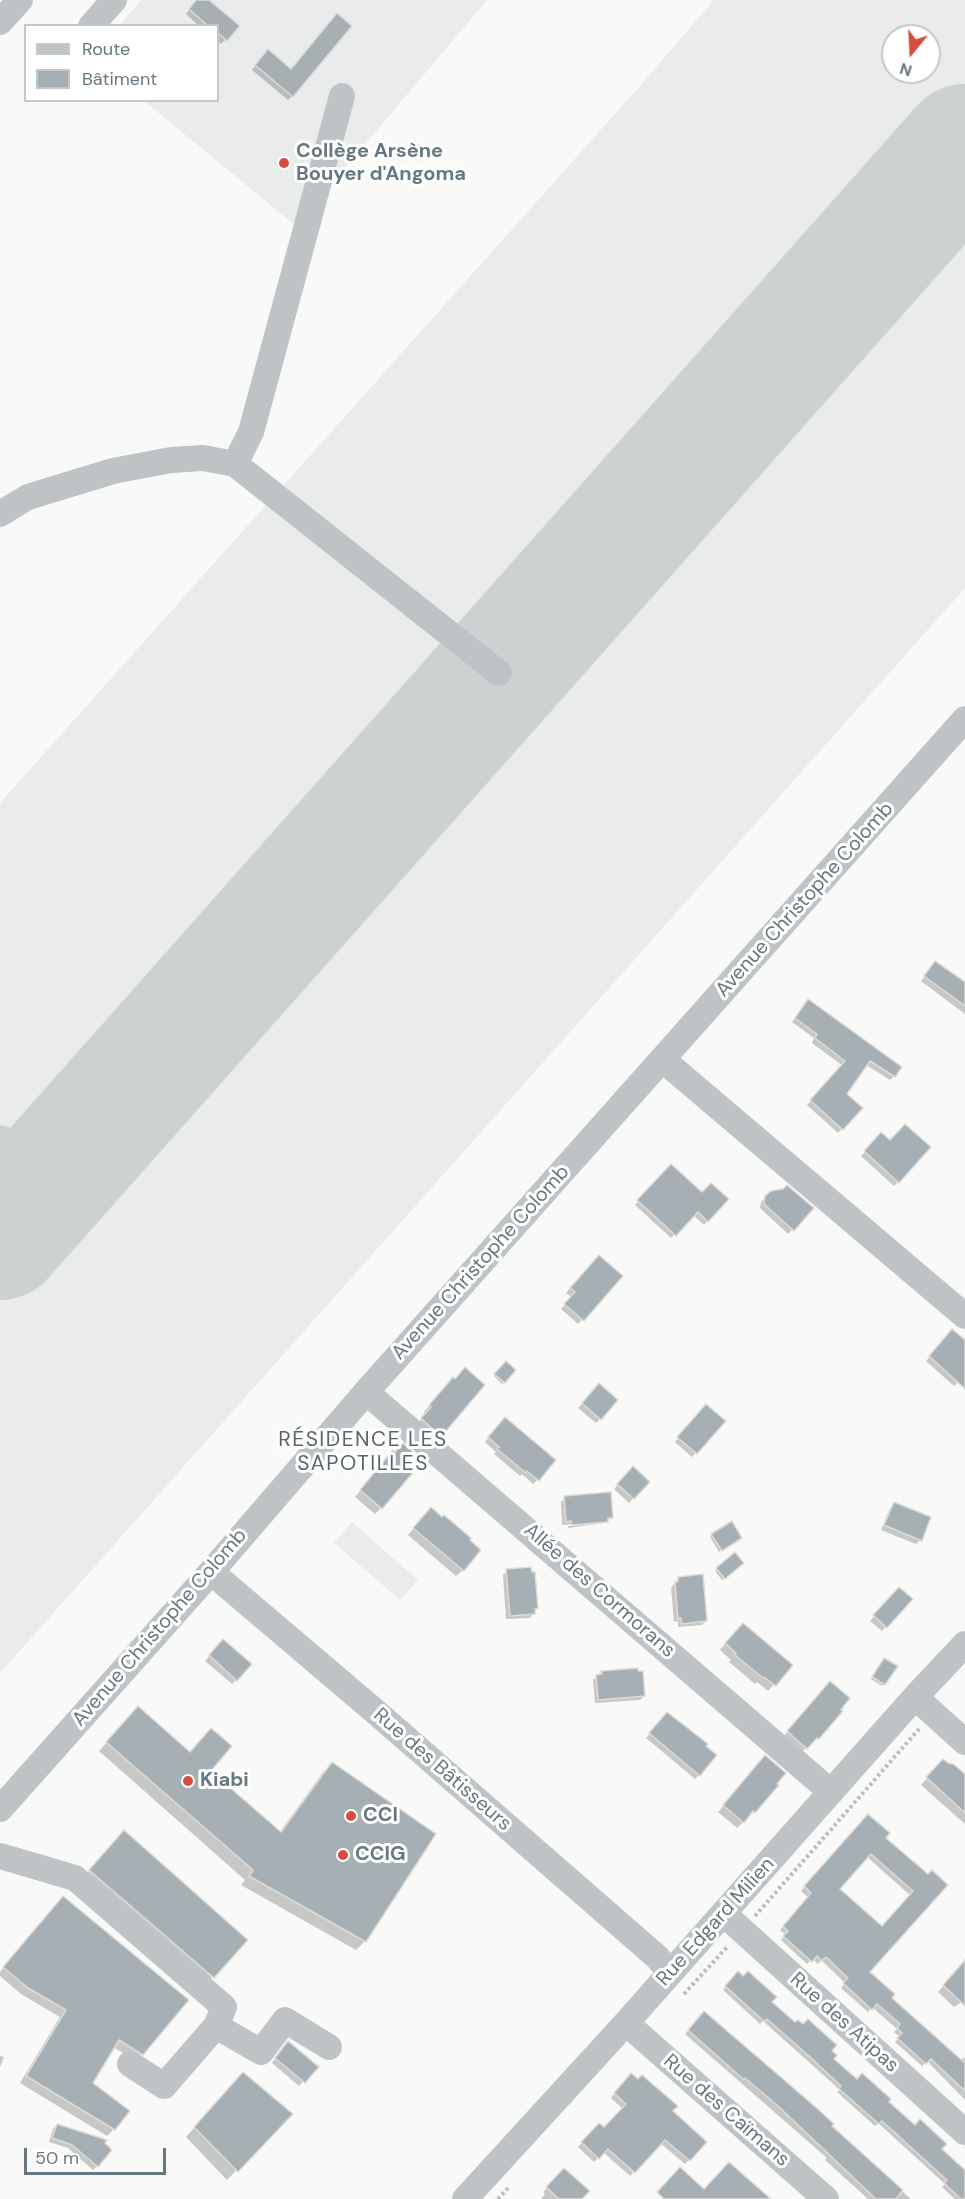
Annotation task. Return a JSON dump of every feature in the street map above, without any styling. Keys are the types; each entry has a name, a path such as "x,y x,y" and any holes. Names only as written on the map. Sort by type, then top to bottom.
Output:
{"street":[{"path":"0,22 20,0"},
{"path":"93,24 114,0"},
{"path":"235,464 251,432 342,96"},
{"path":"0,514 28,497 113,471 171,460 203,458 235,464 500,673"},
{"name":"Avenue Christophe Colomb","path":"0,1809 211,1572 366,1392 965,719"},
{"path":"663,1059 965,1316"},
{"name":"Allée des Cormorans","path":"366,1392 831,1792"},
{"name":"Rue des Bâtisseurs","path":"211,1572 418,1748 657,1957 670,1972"},
{"name":"Rue Edgard Milien","path":"465,2199 626,2023 915,1697 965,1644"},
{"path":"915,1697 965,1742"},
{"path":"0,1856 75,1878 224,2007 216,2026 164,2086 130,2064"},
{"name":"Rue des Atipas","path":"724,1914 965,2132"},
{"path":"216,2026 261,2052 285,2020 329,2048"},
{"name":"Rue des Caïmans","path":"626,2023 826,2199"}],"shaded area":[{"name":"Collège Arsène Bouyer d'Angoma","path":"141,0 487,0 296,226 145,102 219,102 219,24 121,24"},
{"path":"714,0 965,0 965,588 0,1673 0,803"},
{"path":"352,1522 418,1580 400,1600 334,1543"}],"building":[{"path":"196,0 209,0 240,26 227,41 219,34 219,24 206,24 189,9"},
{"path":"337,13 352,26 293,97 255,65 268,49 291,69"},
{"path":"935,961 965,982 965,1006 924,976"},
{"path":"808,999 902,1067 895,1077 870,1061 847,1094 863,1108 843,1130 810,1100 845,1061 815,1038 817,1034 795,1018"},
{"path":"905,1124 931,1147 899,1183 864,1151 881,1132 890,1140"},
{"path":"671,1164 702,1192 711,1183 729,1199 708,1222 698,1212 676,1236 637,1200"},
{"path":"787,1185 814,1208 794,1231 764,1204 765,1196 771,1191 783,1189"},
{"path":"599,1255 623,1276 584,1321 564,1304 575,1292 570,1288"},
{"path":"952,1329 965,1340 965,1389 929,1356"},
{"path":"506,1361 516,1370 505,1383 494,1374"},
{"path":"465,1367 485,1385 441,1437 421,1418 453,1377 455,1379"},
{"path":"599,1383 618,1400 601,1420 582,1403"},
{"path":"706,1404 726,1421 697,1454 677,1437"},
{"path":"505,1417 556,1460 539,1481 497,1449 499,1447 488,1437"},
{"path":"403,1443 423,1461 382,1509 360,1490 393,1450 395,1452"},
{"path":"633,1466 650,1482 634,1499 617,1484"},
{"path":"611,1492 613,1518 608,1518 608,1522 572,1525 571,1521 566,1522 564,1496"},
{"path":"894,1502 931,1517 922,1541 884,1525"},
{"path":"431,1507 471,1538 470,1540 481,1550 464,1571 413,1528"},
{"path":"732,1521 742,1538 722,1551 711,1534"},
{"path":"735,1552 744,1563 725,1579 716,1568"},
{"path":"531,1567 532,1572 535,1572 538,1608 535,1609 535,1614 510,1616 506,1569"},
{"path":"703,1574 707,1621 682,1624 681,1618 678,1619 675,1582 678,1582 678,1577"},
{"path":"899,1587 913,1599 887,1628 873,1615"},
{"path":"743,1623 793,1665 776,1686 735,1655 736,1653 725,1643"},
{"path":"223,1639 252,1664 237,1681 209,1655"},
{"path":"884,1658 898,1666 885,1685 872,1677"},
{"path":"638,1668 638,1671 643,1671 645,1696 598,1700 596,1675 602,1674 601,1671"},
{"path":"830,1681 850,1698 841,1710 843,1711 819,1739 817,1738 807,1749 787,1731"},
{"name":"CCIG","path":"138,1706 190,1752 211,1728 232,1746 211,1771 281,1832 332,1762 436,1834 366,1942 249,1876 253,1870 106,1742"},
{"path":"667,1712 708,1744 706,1746 717,1755 700,1776 649,1733"},
{"path":"765,1755 786,1773 777,1784 779,1785 744,1823 723,1805"},
{"path":"943,1759 965,1774 965,1813 926,1777"},
{"path":"868,1814 890,1833 886,1838 928,1874 932,1870 948,1885 870,1972 895,1994 892,1998 965,2063 965,2091 931,2059 926,2064 897,2038 902,2033 897,2028 900,2024 877,2004 872,2010 843,1983 848,1978 826,1957 822,1961 817,1956 812,1962 783,1936 788,1931 783,1926 811,1893 804,1886","holes":["871,1854 913,1891 882,1926 840,1889"]},
{"path":"124,1830 248,1940 214,1978 89,1870"},
{"path":"63,1896 189,2000 143,2055 119,2040 93,2083 130,2111 115,2130 26,2076 66,2010 28,1988 3,1967"},
{"path":"965,1960 965,2006 943,1985"},
{"path":"738,1971 743,1976 748,1971 777,1997 772,2002 795,2022 798,2020 803,2024 808,2019 837,2045 832,2051 837,2055 834,2059 857,2079 862,2073 915,2125 920,2119 947,2144 942,2149 965,2170 965,2199 961,2199 944,2183 947,2180 882,2121 879,2124 839,2089 841,2086 809,2056 767,2019 765,2022 725,1986"},
{"path":"704,2011 819,2110 834,2124 832,2126 903,2190 896,2199 876,2199 778,2106 745,2078 743,2079 688,2030"},
{"path":"288,2041 319,2067 305,2083 275,2058"},
{"path":"243,2072 293,2114 238,2172 194,2127"},
{"path":"631,2073 638,2079 642,2075 678,2106 673,2111 707,2142 690,2161 665,2140 635,2173 608,2149 599,2159 581,2142 599,2123 604,2127 626,2104 614,2093"},
{"path":"57,2124 107,2140 105,2143 112,2150 98,2167 72,2145 52,2138"},
{"path":"729,2162 771,2199 664,2199 657,2192 680,2167 704,2189"},
{"path":"564,2168 590,2191 582,2199 559,2199 546,2187"}],"taxiway":[{"path":"4,1155 42,1161 78,1148"},
{"path":"0,1151 9,1161 17,1181 11,1213 0,1234"}],"runway":[{"path":"0,1236 965,148"}],"place":[{"name":"Collège Arsène Bouyer d'Angoma","path":"284,163"},
{"name":"Kiabi","path":"188,1781"},
{"name":"CCI","path":"351,1816"},
{"name":"CCIG","path":"343,1855"}],"district":[{"name":"RÉSIDENCE LES SAPOTILLES","path":"363,1452"}]}
